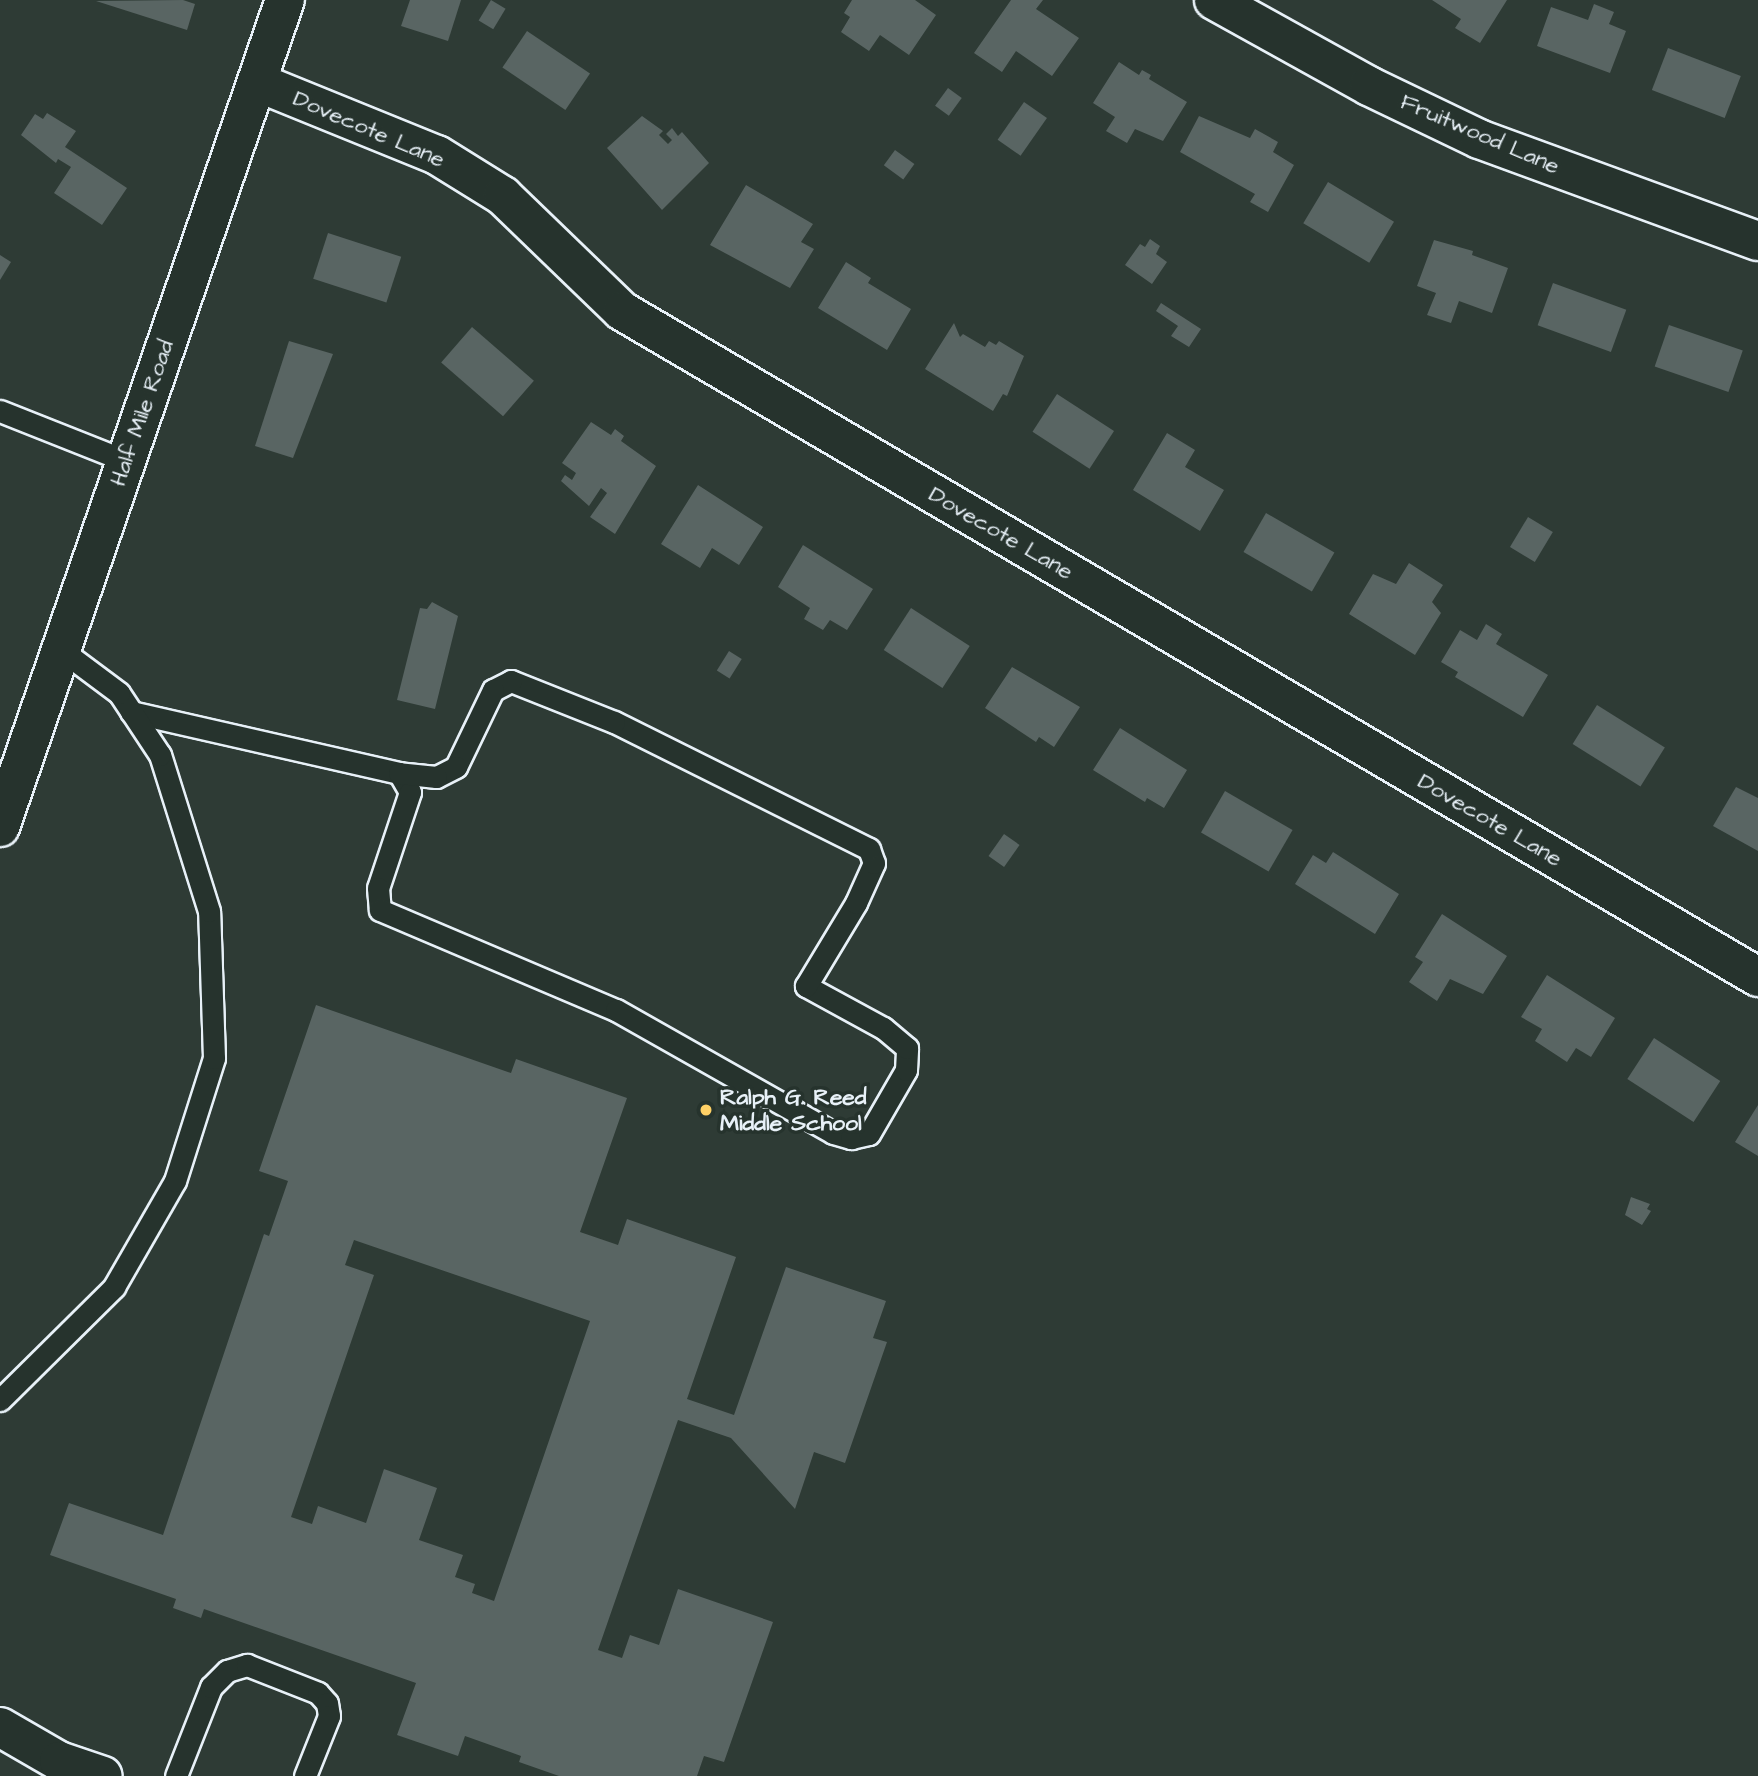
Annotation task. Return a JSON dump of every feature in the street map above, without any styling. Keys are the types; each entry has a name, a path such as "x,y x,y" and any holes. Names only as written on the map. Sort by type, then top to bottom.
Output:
{"street":[{"name":"Half Mile Road","path":"0,827 285,0"},
{"name":"Fruitwood Lane","path":"1214,0 1369,86 1479,139 1758,241"},
{"name":"Dovecote Lane","path":"257,82 437,155 503,196 622,311 1758,977"},
{"path":"0,1727 59,1761 103,1776"}],"lane":[{"path":"0,411 126,461"},
{"path":"0,1400 114,1287 175,1181 214,1058 209,911 160,755 119,693 60,649"},
{"path":"131,712 399,773 436,777 456,767 493,690 511,681 614,722 869,849 874,863 856,904 806,986 883,1028 907,1048 906,1070 869,1134 851,1138 833,1133 616,1010 380,910 378,888 410,792 399,773"},
{"path":"176,1776 211,1687 227,1671 247,1665 318,1693 327,1703 329,1716 305,1776"}],"building":[{"path":"183,0 195,4 187,30 96,1"},
{"path":"410,0 461,0 448,41 401,26"},
{"path":"491,0 506,9 493,29 479,21"},
{"path":"852,0 915,0 936,15 909,55 880,35 869,51 841,32 850,17 844,13"},
{"path":"1011,0 1043,0 1036,9 1079,38 1052,76 1016,51 1002,72 974,53"},
{"path":"1432,0 1507,0 1480,43 1455,28 1461,19"},
{"path":"1594,4 1614,12 1609,24 1626,31 1610,73 1537,46 1551,7 1588,20"},
{"path":"527,31 590,73 565,110 502,67"},
{"path":"1668,48 1741,76 1725,118 1652,90"},
{"path":"1119,62 1139,75 1142,70 1151,75 1149,79 1187,102 1163,141 1135,129 1127,143 1106,131 1115,117 1093,103"},
{"path":"948,88 962,98 949,116 935,106"},
{"path":"1024,102 1047,118 1021,156 998,140"},
{"path":"47,113 76,131 65,147 127,188 102,225 54,193 71,167 58,159 56,163 21,135 35,114 43,119"},
{"path":"642,116 663,131 659,135 668,144 672,140 666,134 672,128 678,136 682,132 709,163 662,210 607,148"},
{"path":"1199,116 1250,138 1255,129 1278,142 1273,152 1294,165 1268,212 1250,202 1255,194 1180,152"},
{"path":"895,150 914,164 903,179 884,165"},
{"path":"1328,182 1394,222 1369,263 1303,223"},
{"path":"746,185 813,224 801,242 814,249 790,288 710,245"},
{"path":"328,233 401,257 386,302 313,279"},
{"path":"1150,239 1160,246 1156,254 1167,262 1152,284 1125,265 1140,244 1145,247"},
{"path":"1434,240 1473,251 1472,255 1508,268 1492,313 1459,301 1451,323 1427,315 1436,293 1417,286"},
{"path":"0,255 11,262 0,280"},
{"path":"846,262 871,278 868,283 911,309 887,350 818,308"},
{"path":"1553,283 1626,310 1611,352 1538,325"},
{"path":"1161,303 1201,329 1189,347 1171,336 1178,326 1156,311"},
{"path":"954,323 960,337 963,334 985,347 989,341 996,345 999,341 1024,356 1007,396 1003,394 993,411 925,369"},
{"path":"1669,325 1743,350 1728,392 1655,367"},
{"path":"472,327 534,381 503,416 441,362"},
{"path":"289,341 333,354 293,458 255,446"},
{"path":"1057,394 1114,431 1090,469 1032,432"},
{"path":"591,422 611,435 615,429 624,436 621,441 656,466 615,534 590,517 607,493 601,488 589,506 561,481 565,475 572,480 576,473 562,463"},
{"path":"1167,433 1195,450 1185,467 1224,490 1200,531 1133,490"},
{"path":"698,485 763,527 739,565 712,548 700,568 661,544"},
{"path":"1266,513 1334,552 1312,591 1244,552"},
{"path":"1528,517 1553,532 1535,562 1510,547"},
{"path":"803,545 873,589 847,630 830,620 823,630 804,619 810,608 778,587"},
{"path":"1409,563 1443,585 1432,602 1441,613 1415,655 1349,614 1373,574 1396,584"},
{"path":"432,602 458,616 435,709 397,700 420,608 427,609"},
{"path":"911,608 970,646 942,688 884,650"},
{"path":"1486,624 1502,634 1496,644 1548,675 1523,717 1455,677 1458,672 1441,662 1460,630 1477,640"},
{"path":"729,651 742,659 730,678 717,671"},
{"path":"1012,667 1080,707 1054,747 1039,737 1036,742 985,708"},
{"path":"1597,705 1665,747 1640,786 1573,744"},
{"path":"1120,728 1187,770 1164,808 1147,798 1145,802 1093,770"},
{"path":"1736,787 1758,798 1758,851 1713,826"},
{"path":"1225,791 1293,830 1269,872 1201,833"},
{"path":"1004,834 1020,845 1004,867 989,856"},
{"path":"1333,852 1399,894 1375,934 1295,884 1313,855 1326,863"},
{"path":"1442,914 1507,956 1483,994 1450,979 1437,1001 1409,982 1423,962 1415,957"},
{"path":"1547,975 1615,1018 1591,1057 1576,1048 1567,1062 1535,1041 1542,1029 1521,1017"},
{"path":"316,1005 511,1073 516,1059 627,1098 580,1232 618,1245 627,1219 736,1257 687,1399 734,1415 786,1267 886,1301 873,1338 887,1342 845,1463 814,1452 795,1509 731,1438 678,1420 598,1650 622,1658 630,1635 659,1645 678,1589 773,1622 724,1762 704,1756 697,1776 559,1776 519,1762 521,1756 465,1736 458,1756 397,1735 416,1683 204,1609 201,1618 173,1608 176,1599 50,1555 69,1503 163,1535 264,1234 269,1236 288,1181 259,1171","holes":["354,1240 590,1321 494,1601 472,1593 475,1584 455,1577 463,1555 419,1540 437,1488 384,1469 366,1523 318,1506 312,1524 291,1517 374,1275 345,1265"]},
{"path":"1654,1038 1720,1081 1694,1122 1627,1079"},
{"path":"1758,1105 1758,1156 1735,1142"},
{"path":"1631,1197 1650,1204 1647,1209 1651,1211 1642,1225 1625,1215"}],"place":[{"name":"Ralph G. Reed Middle School","path":"706,1110"}]}
